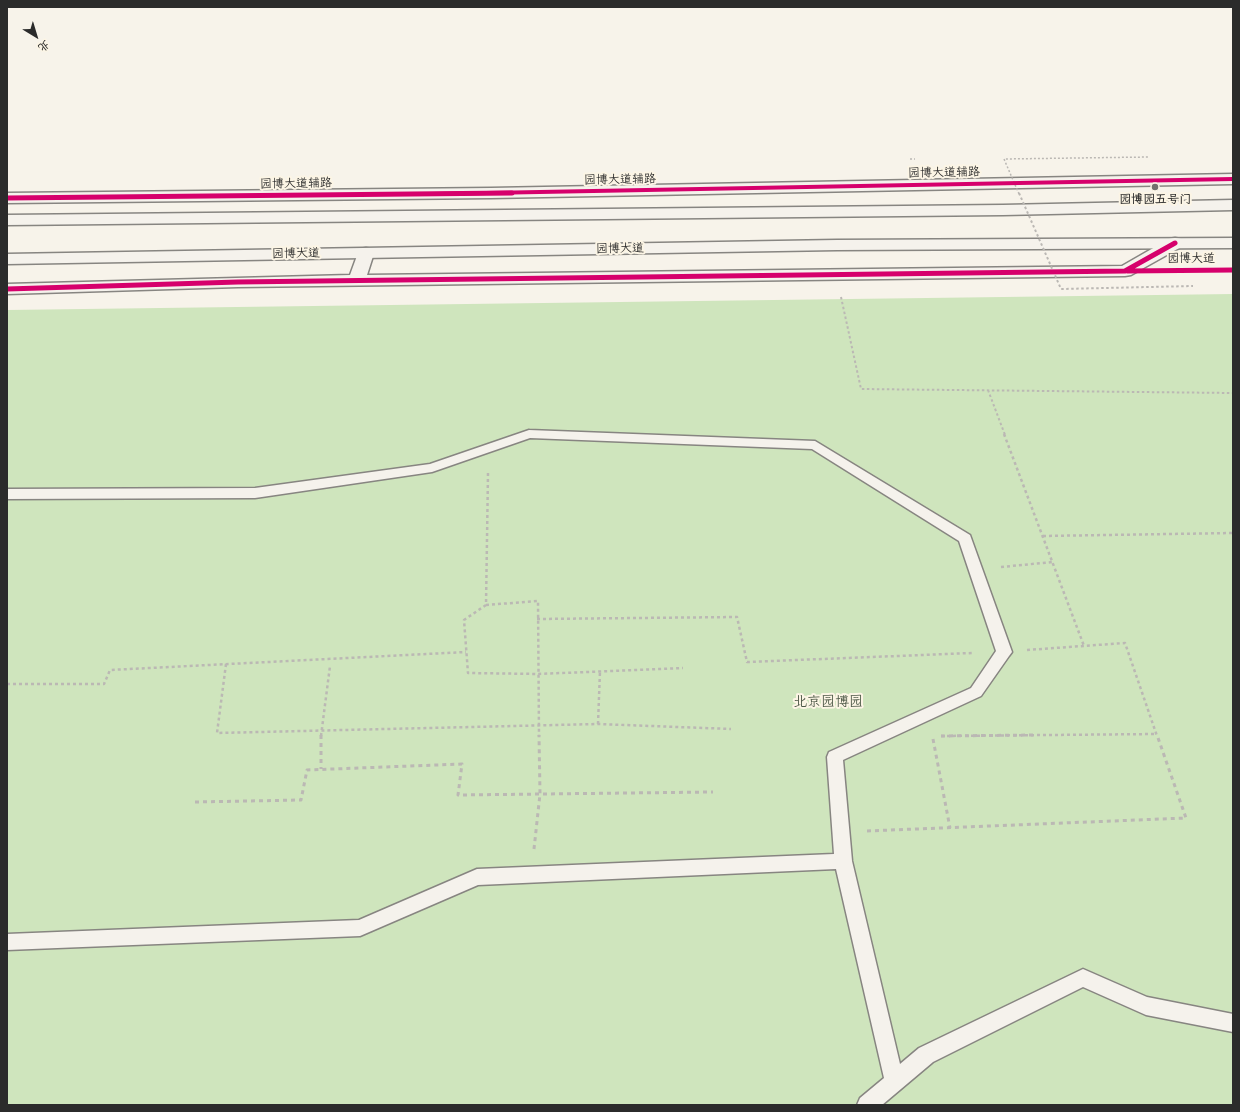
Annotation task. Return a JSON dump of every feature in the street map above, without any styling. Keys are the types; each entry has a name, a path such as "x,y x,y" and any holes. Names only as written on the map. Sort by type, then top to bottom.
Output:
{"street":[{"name":"园博大道辅路","path":"7,198 491,193 1233,179"},
{"path":"489,216 491,193"},
{"path":"7,220 489,216 1233,205"},
{"path":"7,289 230,282 1125,271 1175,243"},
{"name":"园博大道","path":"7,259 837,245 1233,243"},
{"path":"357,280 366,253"}],"lane":[{"path":"7,494 255,493 432,468 528,434 815,445 965,538 1004,652 976,692 835,757 843,861 894,1082"},
{"path":"7,942 360,928 477,877 843,861"},
{"path":"867,1105 926,1055 1083,978 1146,1006 1233,1023"}],"path":[{"path":"1149,157 1004,159 1061,289 1194,286"},
{"path":"836,274 861,389 1233,393"},
{"path":"988,390 1084,646"},
{"path":"486,605 488,448"},
{"path":"1042,536 1233,533"},
{"path":"976,569 1053,562"},
{"path":"531,875 540,794 540,725 538,674 537,619 538,601 486,605 464,620 468,673 538,674 683,668"},
{"path":"537,619 737,617 747,662 1004,652 1125,643 1186,818 841,832"},
{"path":"7,684 104,684 110,670 466,652"},
{"path":"226,664 217,733 321,729 598,724 731,729"},
{"path":"321,769 321,729 330,666"},
{"path":"598,724 600,671"},
{"path":"950,828 933,736 1156,734"},
{"path":"195,802 301,800 307,770 462,764 458,795 713,792"}],"green space":[{"name":"北京园博园","path":"1233,294 1233,1105 7,1105 7,310"}],"cycle path":[{"path":"7,198 491,193 1233,179"},
{"path":"7,289 238,282 1125,271 1175,243"},
{"path":"1127,271 1233,270"}],"place":[{"name":"园博园五号门","path":"1155,187"}]}
